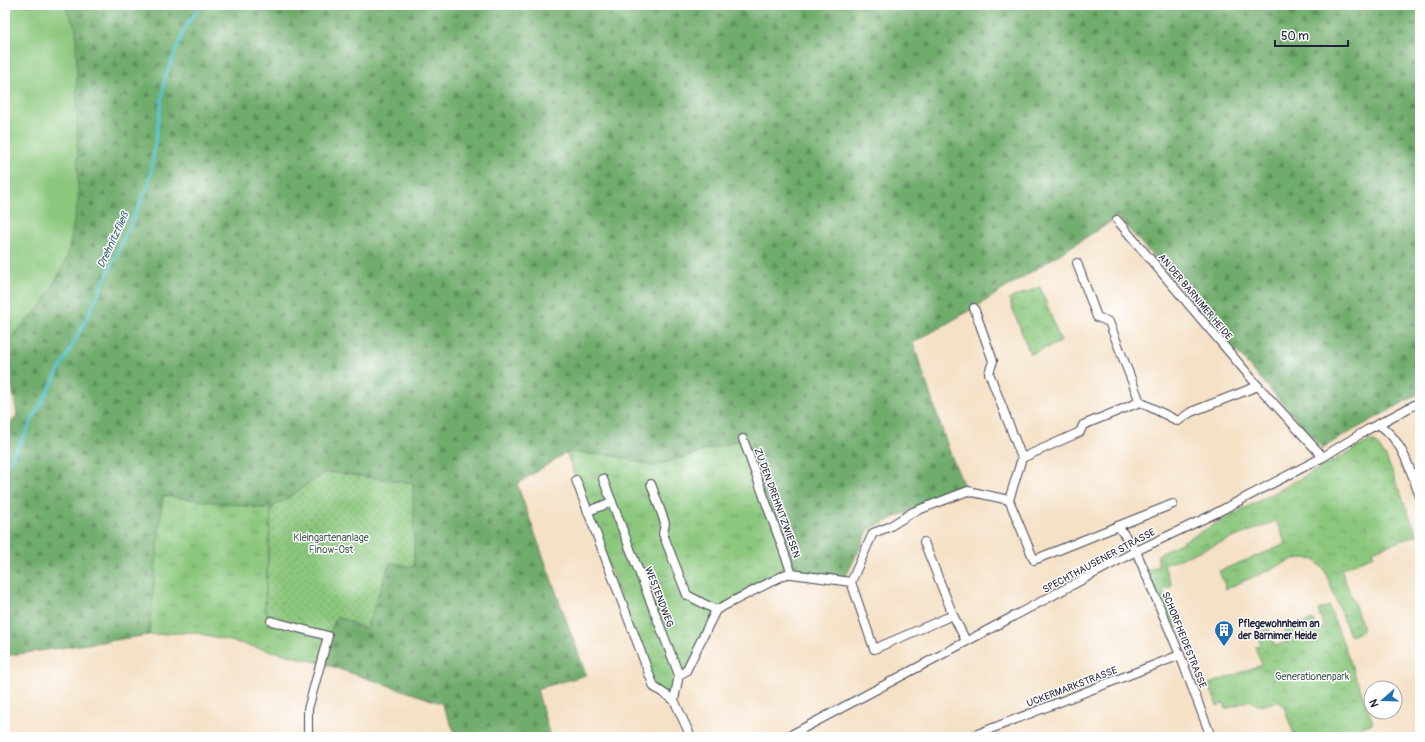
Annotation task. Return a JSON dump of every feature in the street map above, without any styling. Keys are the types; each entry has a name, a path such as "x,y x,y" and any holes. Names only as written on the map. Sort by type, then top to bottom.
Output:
{"street":[{"name":"AN DER BARNIMER HEIDE","path":"1117,220 1258,386 1323,457"},
{"path":"1077,263 1097,316 1109,322 1140,402 1178,421 1191,412 1258,386"},
{"path":"974,308 993,360 989,373 1022,458 1008,500 1034,560 1172,504"},
{"path":"1022,458 1080,432 1083,425 1140,402"},
{"name":"SPECHTHAUSENER STRASSE","path":"787,737 1136,551 1214,514 1323,457 1378,424 1420,402"},
{"path":"1378,424 1389,432 1402,450 1420,497"},
{"name":"ZU DEN DREHNITZWIESEN","path":"742,439 792,574 851,582"},
{"name":"WESTENDWEG","path":"603,479 679,675"},
{"path":"576,480 654,687 674,700 691,737"},
{"path":"651,484 665,523 663,534 687,595 716,610"},
{"path":"953,615 874,649 851,582 873,533 889,527 913,512 968,491 1008,500"},
{"path":"588,511 612,502"},
{"name":"SCHORFHEIDESTRASSE","path":"1118,526 1136,551 1180,655 1211,737"},
{"path":"924,542 953,615 966,641"},
{"path":"674,700 679,675 686,671 716,610 786,574 792,574"},
{"path":"271,621 328,636 308,709 308,731 314,736"},
{"name":"UCKERMARKSTRASSE","path":"970,737 1180,655"}],"green space":[{"path":"5,5 64,5 76,29 78,200 67,258 43,304 5,343"},
{"path":"64,5 1420,5 1420,393 1322,448 1118,217 974,308 913,343 949,450 966,491 912,510 869,529 846,576 792,574 742,439 654,466 612,455 567,452 517,484 586,675 537,689 550,737 457,737 441,703 321,663 328,636 337,616 366,629 390,562 414,566 413,483 326,472 271,509 163,496 149,635 5,656 5,430 17,415 5,343 43,304 67,258 76,29"},
{"path":"1040,287 1061,342 1030,354 1009,299"},
{"path":"743,439 792,574 716,610 679,675 674,700 654,687 566,452 612,455 654,466"},
{"path":"1370,441 1374,441 1385,455 1417,535 1372,551 1374,556 1341,569 1362,625 1362,631 1350,636 1325,571 1316,561 1308,558 1294,559 1226,589 1219,571 1286,544 1276,521 1164,565 1172,586 1163,590 1178,628 1172,631 1146,571 1158,566 1158,555"},
{"name":"Kleingartenanlage Finow-Ost","path":"326,472 413,483 414,567 390,562 366,629 337,616 328,636 271,621 265,608 271,509"},
{"path":"162,495 271,509 265,608 328,636 321,663 193,632 149,635"},
{"path":"679,576 687,595 716,610 686,671 679,675 645,589"},
{"name":"Generationenpark","path":"1329,606 1363,696 1363,720 1372,720 1373,723 1339,737 1295,737 1284,707 1280,702 1257,705 1250,700 1226,709 1224,703 1217,706 1209,684 1262,665 1255,647 1261,645 1257,633 1269,629 1275,646 1289,641 1285,630 1313,620 1317,630 1324,627 1318,610"}],"waterway":[{"name":"Drehnitzfließ","path":"5,471 88,316 149,184 165,77 187,24 201,5"}],"place":[{"name":"Pflegewohnheim an der Barnimer Heide","path":"1224,647"}]}
